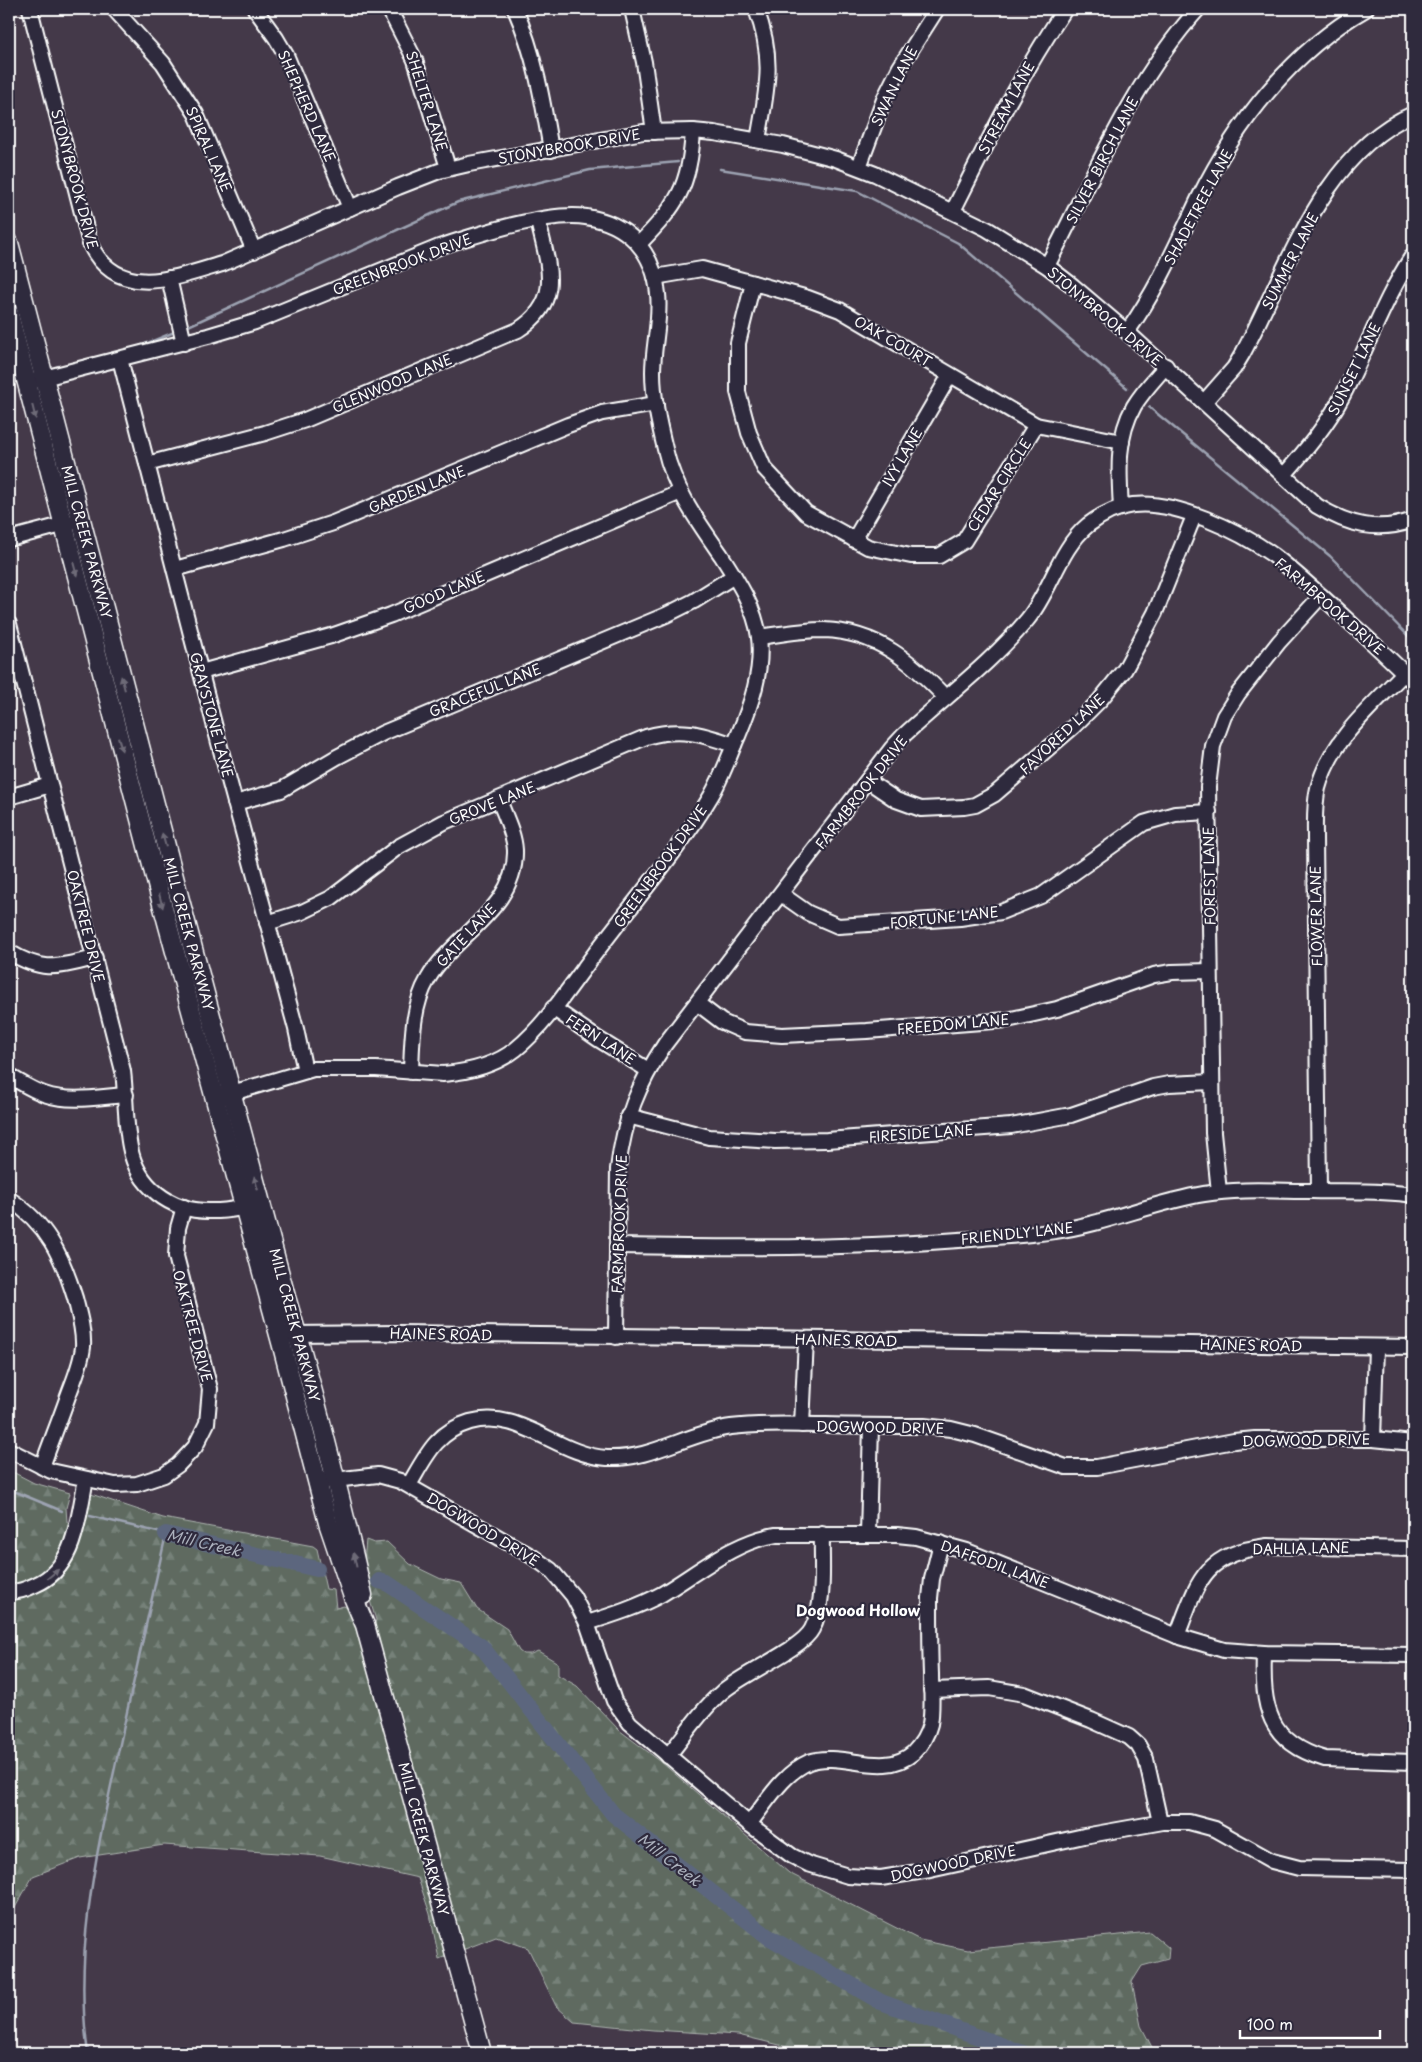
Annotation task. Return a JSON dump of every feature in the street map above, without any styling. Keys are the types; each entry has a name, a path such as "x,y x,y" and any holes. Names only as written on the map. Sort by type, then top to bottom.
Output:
{"main road":[{"name":"MILL CREEK PARKWAY","path":"9,243 80,520 298,1334 363,1597 365,1626"},
{"name":"MILL CREEK PARKWAY","path":"9,314 243,1208 328,1523 365,1626 482,2053"}],"street":[{"name":"STONYBROOK DRIVE","path":"30,9 90,244 95,254 111,271 121,277 144,282 169,278 222,264 448,168 623,135 654,132 694,131 758,140 810,151 859,167 954,211 987,229 1047,266 1073,286 1166,366 1318,506 1347,522 1379,527 1394,526 1413,520"},
{"name":"SPIRAL LANE","path":"114,9 163,63 188,101 204,132 254,251"},
{"name":"SHEPHERD LANE","path":"255,9 271,30 286,55 350,208"},
{"name":"SHELTER LANE","path":"389,9 415,60 448,168"},
{"path":"515,9 529,43 538,75 551,150"},
{"path":"632,9 644,62 654,132"},
{"path":"756,9 764,30 769,67 768,87 758,140"},
{"name":"SWAN LANE","path":"859,167 885,97 900,67 937,9"},
{"name":"STREAM LANE","path":"954,211 1017,86 1065,9"},
{"name":"SILVER BIRCH LANE","path":"1047,266 1122,117 1174,38 1198,9"},
{"name":"SHADETREE LANE","path":"1127,332 1160,281 1200,196 1222,158 1261,100 1290,67 1321,41 1366,9"},
{"name":"SUMMER LANE","path":"1204,402 1234,368 1243,353 1300,237 1339,176 1357,152 1370,140 1413,114"},
{"path":"639,244 669,212 680,193 688,174 694,131"},
{"name":"GREENBROOK DRIVE","path":"26,383 184,343 255,322 439,247 468,238 538,221 578,216 592,218 618,228 639,244 647,254 655,277 658,304 653,370 656,404 666,454 681,492 734,576 751,610 759,637 758,670 754,694 717,784 692,825 553,1008 516,1050 494,1063 457,1073 344,1068 305,1071 214,1098"},
{"name":"GLENWOOD LANE","path":"147,464 266,433 305,420 518,330 535,318 545,303 548,293 549,282 546,258 538,221"},
{"name":"SUNSET LANE","path":"1284,476 1327,422 1343,394 1395,286 1413,255"},
{"name":"OAK COURT","path":"655,277 702,269 808,298 840,310 1036,426 1122,442"},
{"path":"169,278 184,343"},
{"name":"CEDAR CIRCLE","path":"753,283 738,343 738,392 749,433 764,468 806,513 854,540 868,547 911,556 939,556 964,541 1036,426"},
{"name":"GRAYSTONE LANE","path":"120,359 235,803 296,1029 305,1071"},
{"path":"1121,508 1119,466 1122,442 1128,419 1135,405 1166,366"},
{"name":"IVY LANE","path":"854,540 950,375"},
{"name":"GARDEN LANE","path":"175,569 284,539 333,523 568,425 602,413 656,404"},
{"name":"GOOD LANE","path":"201,672 332,636 391,615 681,492"},
{"name":"FARMBROOK DRIVE","path":"616,1337 618,1169 620,1148 628,1116 648,1070 665,1044 903,736 988,660 1028,618 1043,597 1070,546 1078,535 1102,516 1121,508 1143,505 1176,510 1224,528 1260,546 1321,596 1409,677"},
{"name":"FAVORED LANE","path":"868,781 896,800 921,809 964,808 975,805 995,794 1073,727 1106,693 1125,669 1158,606 1194,516"},
{"path":"9,539 80,520"},
{"name":"GRACEFUL LANE","path":"235,803 281,790 336,757 382,733 666,615 694,601 734,576"},
{"name":"FOREST LANE","path":"1219,1192 1212,1133 1209,812 1210,764 1213,746 1224,716 1238,694 1273,650 1321,596"},
{"name":"OAKTREE DRIVE","path":"9,624 123,1071 129,1145 133,1161 138,1172 158,1195 184,1208 207,1211 262,1205"},
{"path":"759,637 813,630 827,630 859,636 892,649 917,668 946,698"},
{"name":"FLOWER LANE","path":"1319,1191 1316,800 1325,768 1339,742 1409,677"},
{"name":"GROVE LANE","path":"267,923 317,905 347,887 398,847 444,822 646,737 662,733 689,732 734,745"},
{"path":"9,797 50,785"},
{"name":"GATE LANE","path":"411,1072 418,1006 427,981 443,958 498,901 509,881 515,850 499,800"},
{"name":"FORTUNE LANE","path":"781,894 808,914 838,926 960,918 1001,912 1041,896 1144,824 1175,814 1209,812"},
{"path":"9,952 33,965 41,967 63,966 95,958"},
{"name":"FREEDOM LANE","path":"697,1003 722,1022 745,1032 782,1034 867,1031 988,1022 1038,1014 1154,975 1181,971 1210,971"},
{"name":"FERN LANE","path":"553,1008 648,1070"},
{"path":"9,1076 38,1092 59,1098 75,1099 126,1095"},
{"name":"FIRESIDE LANE","path":"628,1116 709,1137 775,1141 827,1140 1020,1125 1087,1110 1153,1087 1170,1084 1212,1082"},
{"name":"FRIENDLY LANE","path":"617,1246 737,1248 852,1246 961,1240 1056,1231 1090,1224 1183,1198 1219,1192 1246,1190 1389,1192 1413,1195"},
{"path":"9,1198 28,1213 55,1245 66,1270 82,1331 83,1346 76,1374 42,1467"},
{"name":"OAKTREE DRIVE","path":"9,1450 42,1467 115,1485 137,1484 164,1475 178,1465 190,1452 206,1423 210,1389 176,1256 178,1228 184,1208"},
{"name":"HAINES ROAD","path":"278,1334 1413,1347"},
{"path":"802,1425 806,1340"},
{"path":"1373,1439 1376,1347"},
{"name":"DOGWOOD DRIVE","path":"409,1485 432,1447 444,1433 482,1420 509,1422 575,1452 606,1458 636,1456 710,1432 731,1428 802,1425 951,1428 1055,1464 1079,1468 1097,1467 1248,1440 1373,1439 1413,1443"},
{"path":"868,1534 870,1426"},
{"name":"DOGWOOD DRIVE","path":"317,1482 378,1475 394,1478 533,1557 551,1570 573,1596 587,1624 614,1701 630,1723 749,1824 792,1856 808,1864 848,1876 881,1878 930,1870 1084,1836 1160,1822 1189,1822 1216,1828 1272,1860 1299,1868 1413,1870"},
{"path":"9,1592 26,1589 41,1583 57,1572 64,1562 71,1546 86,1479"},
{"path":"668,1756 712,1701 723,1691 794,1646 811,1631 819,1612 821,1599 822,1534"},
{"name":"DAFFODIL LANE","path":"587,1624 621,1613 650,1600 748,1542 776,1535 868,1534 916,1537 941,1543 984,1558 1177,1636 1224,1650 1264,1653 1413,1655"},
{"path":"749,1824 793,1772 811,1762 828,1760 878,1764 895,1762 910,1755 924,1740 930,1726 932,1690 930,1598 932,1579 941,1543"},
{"name":"DAHLIA LANE","path":"1177,1636 1198,1585 1219,1560 1231,1553 1267,1546 1413,1549"},
{"path":"1264,1653 1263,1682 1269,1713 1280,1732 1294,1745 1311,1755 1325,1759 1413,1762"},
{"path":"932,1690 989,1688 1024,1694 1128,1737 1138,1744 1146,1759 1160,1822"}],"green space":[{"path":"9,1470 34,1483 70,1493 66,1508 67,1522 84,1528 91,1494 163,1518 313,1546 317,1549 326,1589 334,1590 336,1608 344,1606 352,1611 371,1635 376,1620 368,1594 364,1562 366,1540 374,1543 387,1542 410,1564 441,1579 461,1583 477,1609 507,1629 519,1651 523,1654 531,1654 538,1651 558,1663 558,1675 577,1686 619,1730 660,1761 789,1873 920,1940 968,1950 1150,1932 1169,1948 1168,1959 1142,1966 1132,1982 1141,2026 1155,2053 813,2053 738,2035 653,2030 574,2022 556,2006 528,1948 496,1937 439,1959 430,1914 418,1878 320,1856 164,1845 80,1858 33,1876 12,1913 9,1913"}],"waterway":[{"path":"184,328 458,202 590,170 678,162"},
{"path":"720,169 857,191 958,243 1127,388"},
{"path":"138,347 177,331"},
{"path":"1149,407 1330,556 1413,641"},
{"name":"Mill Creek","path":"9,1489 62,1511"},
{"path":"88,2053 83,1978 85,1940 95,1865 166,1534 90,1516"},
{"name":"Mill Creek","path":"166,1534 317,1569"},
{"name":"Mill Creek","path":"379,1581 387,1583 482,1647 613,1814 767,1936 881,2002 1023,2053"}],"district":[{"name":"Dogwood Hollow","path":"858,1609"}]}
